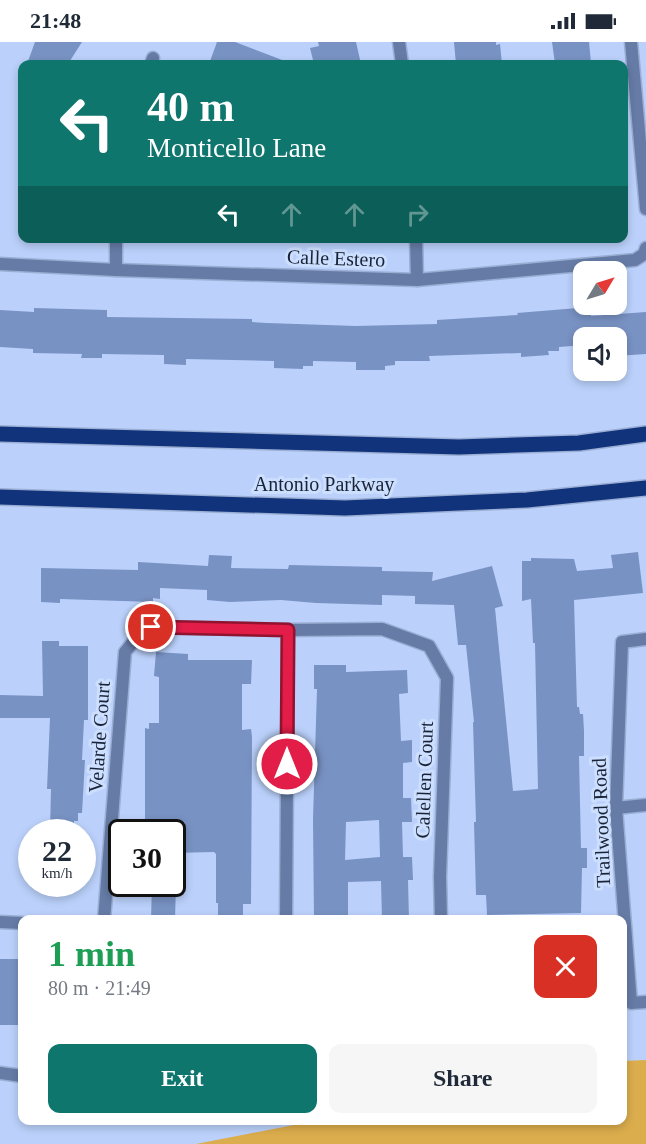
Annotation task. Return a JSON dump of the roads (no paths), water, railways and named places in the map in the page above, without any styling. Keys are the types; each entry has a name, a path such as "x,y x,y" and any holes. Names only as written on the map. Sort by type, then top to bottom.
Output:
{"main road":[{"name":"Antonio Parkway","path":"0,434 459,447 579,442 646,434"},
{"name":"Antonio Parkway","path":"0,496 345,508 526,500 646,488"}],"street":[{"path":"399,42 401,60"},
{"path":"631,42 646,209"},
{"path":"116,243 116,270"},
{"path":"416,243 417,280"},
{"name":"Calle Estero","path":"0,264 417,280 635,260 644,254 646,248"},
{"name":"Velarde Court","path":"104,915 125,652 139,635 151,627 288,630"},
{"name":"Calellen Court","path":"288,630 382,629 429,646 447,678 440,877 441,915"},
{"path":"286,915 288,630"},
{"name":"Trailwood Road","path":"624,915 616,808 622,642 646,639"},
{"path":"616,808 646,805"},
{"path":"0,922 18,923"},
{"name":"Trailwood Road","path":"627,951 631,1003 646,1002"},
{"path":"0,1073 18,1075"}]}
